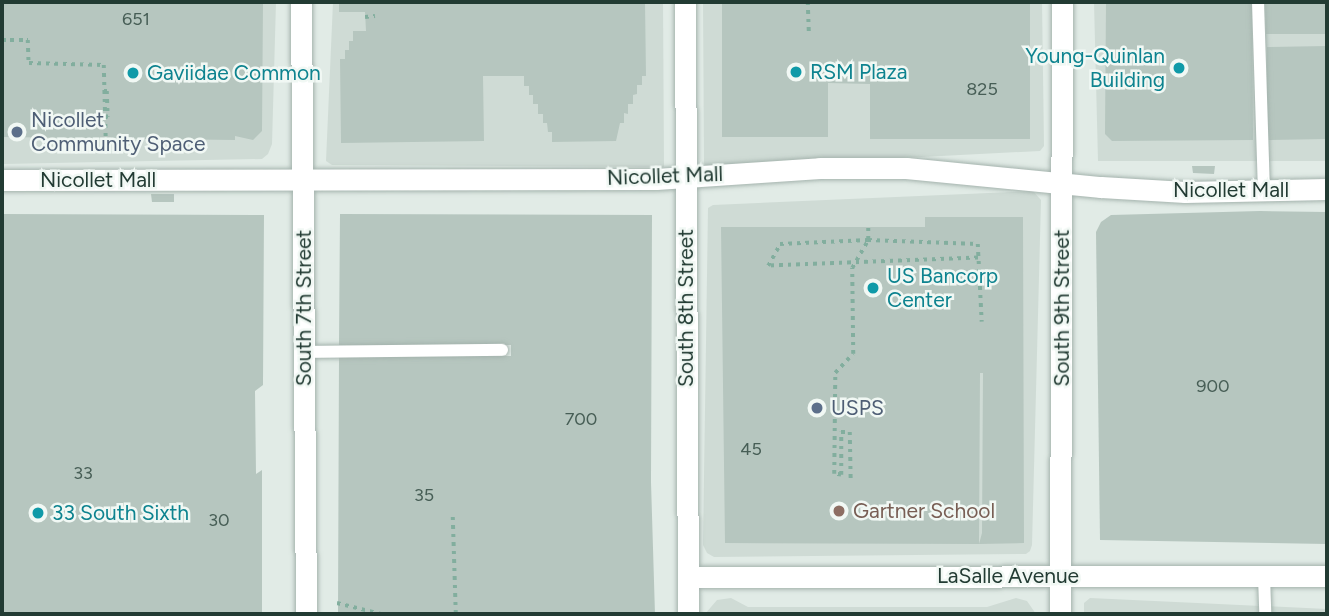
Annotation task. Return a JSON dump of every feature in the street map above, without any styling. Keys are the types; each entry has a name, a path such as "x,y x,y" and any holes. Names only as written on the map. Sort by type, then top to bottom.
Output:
{"street":[{"name":"South 7th Street","path":"301,2 306,614"},
{"name":"South 8th Street","path":"685,2 688,614"},
{"name":"South 9th Street","path":"1060,614 1062,2"},
{"name":"Nicollet Mall","path":"2,180 685,176 820,168 906,168 1185,192 1327,189"},
{"name":"LaSalle Avenue","path":"688,577 1327,576"}],"lane":[{"path":"1258,2 1264,192"},
{"path":"304,352 502,350"},
{"path":"1264,576 1265,614"}],"path":[{"path":"808,2 809,33"},
{"path":"365,17 375,16"},
{"path":"2,40 28,40 29,63 104,65 106,139"},
{"path":"103,118 108,117 107,91 104,91"},
{"path":"851,482 850,432 841,432 841,475 834,474 835,373 853,354 852,268 868,240 868,227"},
{"path":"978,258 768,266 780,244 868,240 978,244 982,322"},
{"path":"453,517 456,614"},
{"path":"337,603 381,614"}],"shaded area":[{"name":"Gaviidae Common","path":"2,2 276,2 272,144 268,154 262,159 2,164"},
{"path":"333,2 663,2 664,167 332,165 326,161"},
{"path":"703,2 1042,2 1044,146 1040,151 707,168 704,163"},
{"path":"1094,2 1327,2 1327,161 1098,161"},
{"path":"1033,191 1041,200 1030,551 1026,554 714,557 707,553 703,545 708,208 713,205"},
{"path":"731,598 748,607 987,607 1016,598 1027,601 1036,614 705,614 717,600"},
{"path":"1090,598 1327,609 1327,614 1084,614 1084,603"}],"building":[{"name":"Gaviidae Common","path":"2,2 263,2 262,131 253,140 235,136 235,140 2,137"},
{"path":"339,2 645,2 646,76 642,76 642,85 637,85 633,104 628,104 628,114 624,113 624,123 620,123 616,141 552,142 552,132 548,132 547,123 543,123 543,114 538,114 538,104 533,104 529,86 524,86 524,76 483,76 484,141 341,143 340,59 345,59 349,41 353,41 353,31 366,31 365,12 339,12"},
{"path":"722,2 1030,2 1030,139 870,139 870,84 828,83 828,137 722,137"},
{"name":"Young-Quinlan Building","path":"1106,2 1252,2 1253,140 1112,141 1105,134"},
{"path":"1265,2 1327,2 1327,34 1266,34"},
{"path":"1327,46 1327,139 1267,140 1267,47"},
{"path":"1192,166 1215,166 1214,174 1193,173"},
{"path":"151,194 174,194 174,202 152,202"},
{"path":"1327,212 1327,544 1100,540 1096,232 1101,222 1111,215"},
{"path":"2,214 264,215 263,385 255,391 256,474 262,470 262,614 2,614"},
{"path":"340,214 652,215 651,482 655,614 338,614 339,356 511,356 511,345 339,345"},
{"path":"925,217 1023,217 1024,543 979,544 725,543 721,227 925,227","holes":["980,373 983,373 982,533 979,544"]}],"place":[{"name":"Young-Quinlan Building","path":"1179,68"},
{"name":"RSM Plaza","path":"796,72"},
{"name":"Gaviidae Common","path":"133,73"},
{"name":"Nicollet Community Space","path":"17,132"},
{"name":"US Bancorp Center","path":"873,288"},
{"name":"USPS","path":"817,408"},
{"name":"Gartner School","path":"839,511"},
{"name":"33 South Sixth","path":"38,513"}]}
